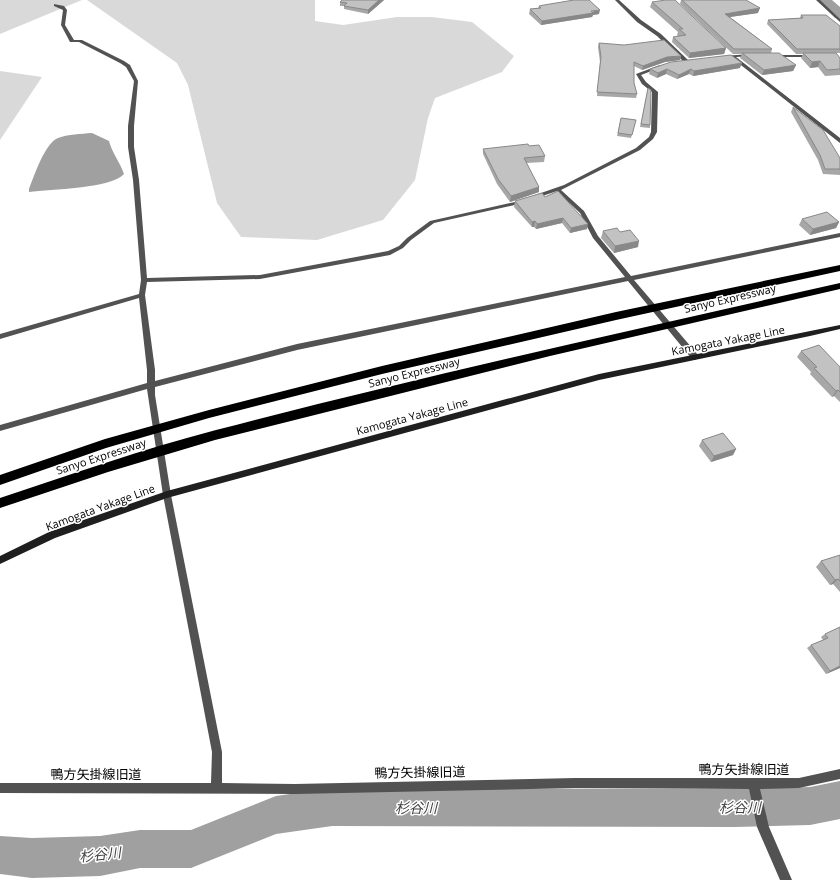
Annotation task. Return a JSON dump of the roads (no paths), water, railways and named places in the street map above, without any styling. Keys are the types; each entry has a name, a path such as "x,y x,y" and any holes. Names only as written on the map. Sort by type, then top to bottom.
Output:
{"highway":[{"name":"Sanyo Expressway","path":"0,480 106,444 210,414 382,370 616,316 840,268"},
{"name":"Sanyo Expressway","path":"0,502 108,467 215,435 550,352 840,286"}],"main road":[{"name":"Kamogata Yakage Line","path":"0,560 52,535 167,495 552,389 652,365 787,340 840,327"}],"street":[{"path":"616,0 639,21 659,35 686,62"},
{"path":"818,0 840,22"},
{"path":"56,6 62,7 65,10 63,25 72,41 80,41 122,62 128,66 136,81 131,126 131,147 136,180 144,280 142,295 151,370 150,395 167,495 217,752 216,788"},
{"path":"723,49 840,142"},
{"path":"717,58 758,55"},
{"path":"765,55 818,56"},
{"path":"144,280 260,277 390,253 401,247 409,239 432,222 517,203 558,189 638,149 651,138 654,132 655,92 644,83 638,74 668,64"},
{"path":"558,189 562,195 582,213 595,237 695,357"},
{"path":"0,428 150,385 296,347 840,235"},
{"path":"0,337 142,295"},
{"name":"鴨方矢掛線旧道","path":"0,788 303,789 575,783 754,789 799,783 840,774"},
{"path":"754,789 764,827 786,880"}],"waterway":[{"path":"824,0 840,15"},
{"name":"杉谷川","path":"0,855 32,858 100,856 140,849 191,849 276,815 332,807 735,808 810,806 840,800"}]}
